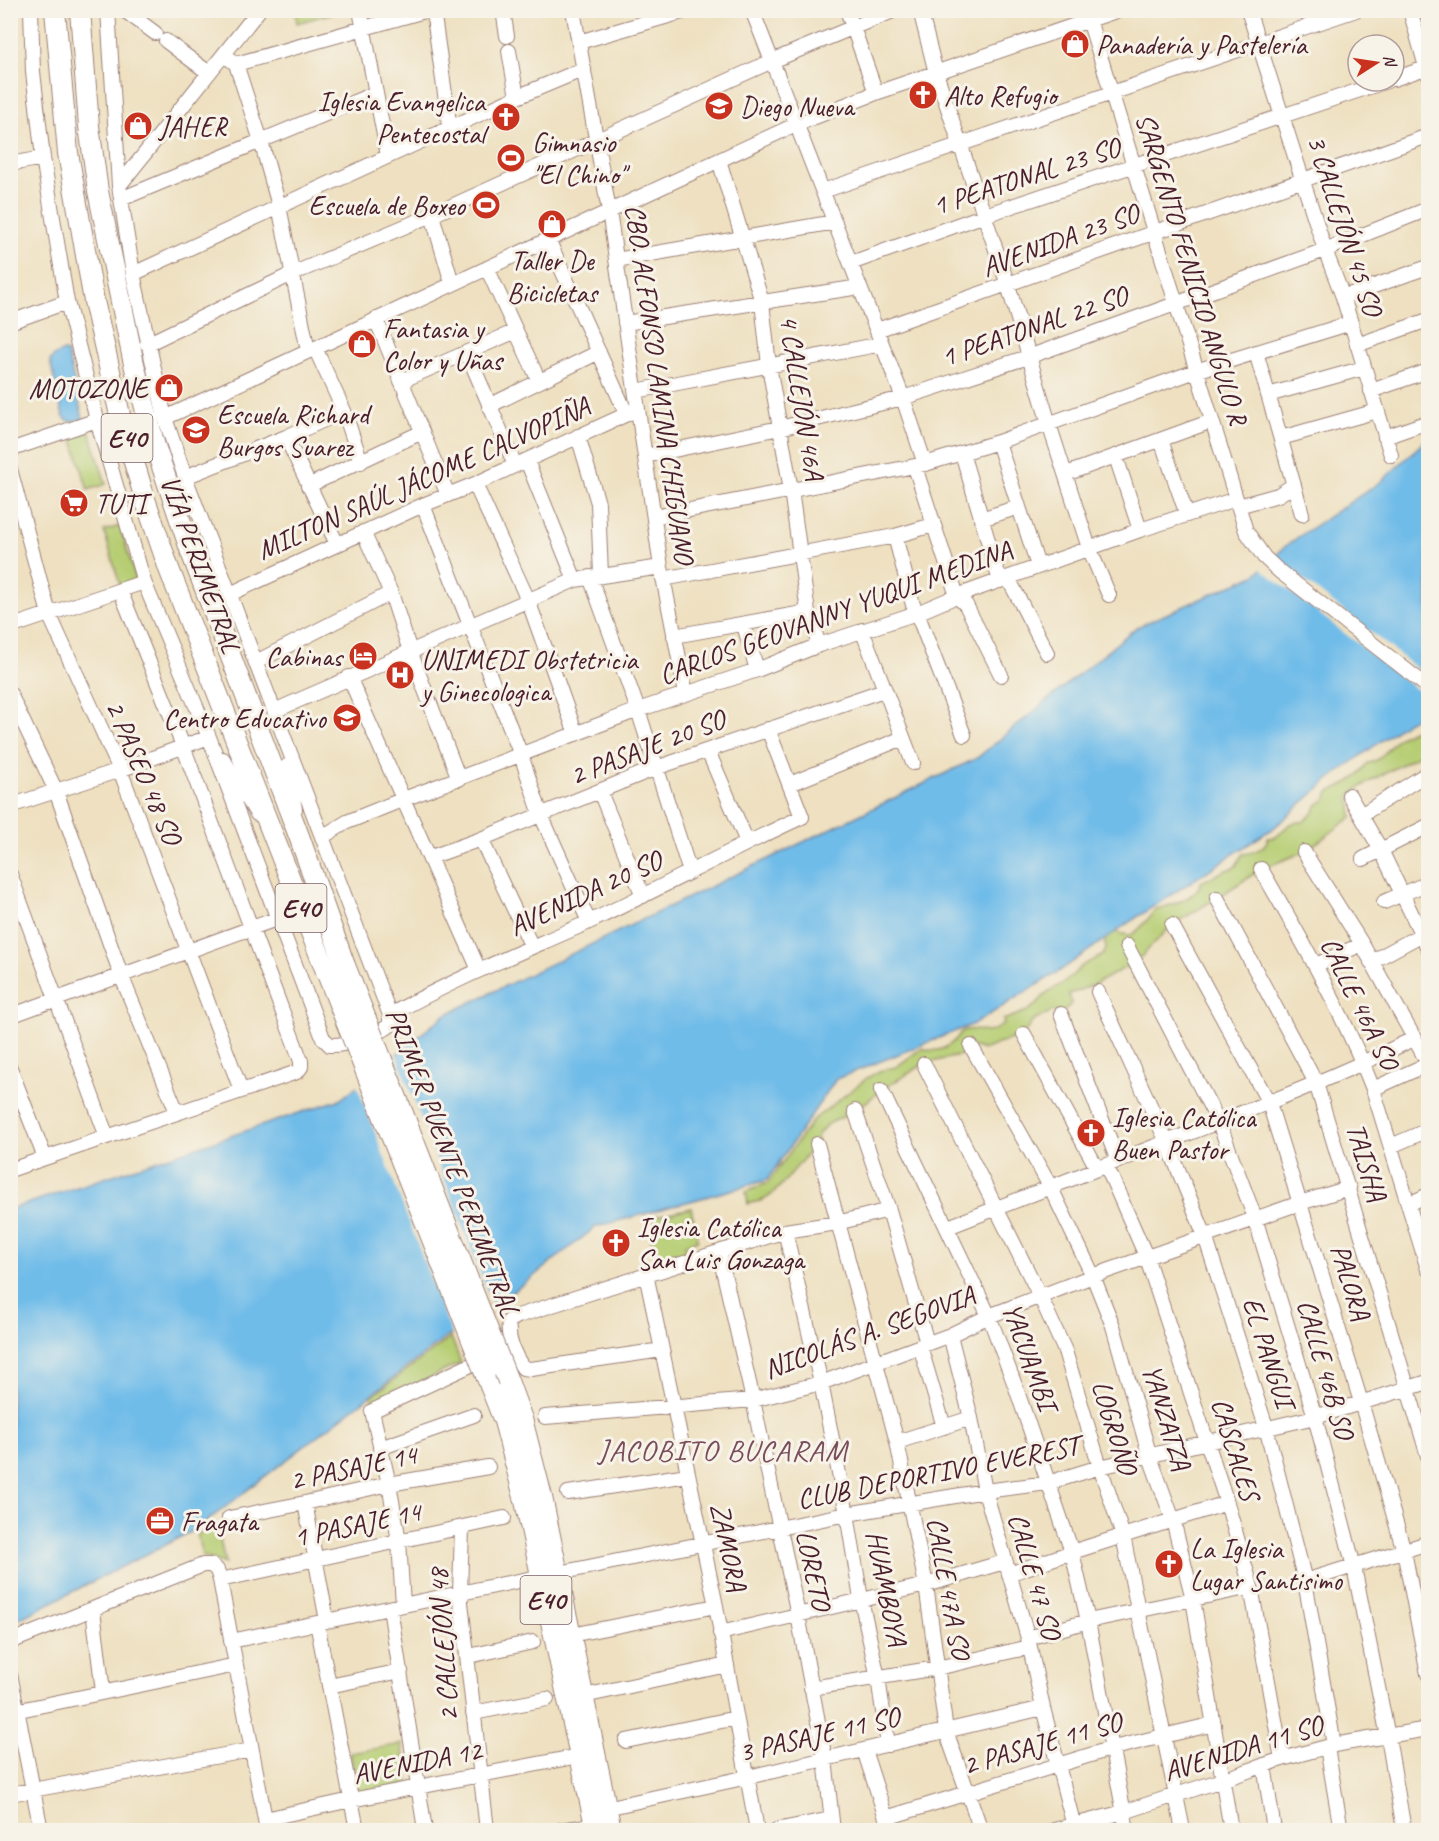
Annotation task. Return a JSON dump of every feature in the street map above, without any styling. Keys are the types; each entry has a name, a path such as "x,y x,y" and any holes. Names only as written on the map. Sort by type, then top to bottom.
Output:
{"highway":[{"name":"VÍA PERIMETRAL","path":"55,10 68,153 94,301 120,415 169,569 326,971"},
{"name":"VÍA PERIMETRAL","path":"80,10 89,126 98,191 134,364 154,443 191,552 299,836 344,963"},
{"path":"84,61 91,10"},
{"name":"PRIMER PUENTE PERIMETRAL","path":"344,963 515,1375"},
{"name":"PRIMER PUENTE PERIMETRAL","path":"326,971 504,1421 525,1501 550,1574"},
{"name":"E40","path":"515,1375 579,1756 600,1829"},
{"name":"E40","path":"550,1574 584,1696 606,1808 600,1829"}],"street":[{"name":"VÍA PERIMETRAL","path":"30,10 33,72 43,158 67,302 144,582 209,737 323,1038 330,1045 340,1046 383,1031 390,1025 390,1015 185,477 165,418 147,344 120,193 108,10"},
{"path":"124,10 209,73"},
{"path":"360,10 388,156"},
{"path":"236,64 428,10"},
{"path":"433,10 450,129"},
{"path":"503,10 507,36"},
{"name":"CBO. ALFONSO LAMINA CHIGUANO","path":"573,10 598,141 636,391 632,411 645,456 662,573 686,694"},
{"path":"579,42 689,10"},
{"path":"752,10 903,398 933,525 957,596 966,605 1001,675"},
{"path":"847,10 876,93"},
{"path":"147,344 292,274 432,215 772,61 854,29 895,10"},
{"path":"920,10 936,73 1008,285 1048,424 1089,548 1109,596"},
{"path":"165,418 797,124 1088,15 1119,10"},
{"name":"3 CALLEJÓN 45 SO","path":"1248,10 1325,250 1343,297 1391,455"},
{"path":"823,191 1356,10"},
{"path":"1406,76 1428,70 1410,10"},
{"path":"120,193 255,12"},
{"name":"SARGENTO FENICIO ANGULO R","path":"1088,15 1246,531 1264,557 1279,571 1428,687"},
{"path":"509,51 517,97"},
{"path":"224,54 236,64 261,141 279,206 292,274 311,349 344,411 361,462"},
{"path":"133,274 517,97 584,69"},
{"path":"120,193 261,141 376,93"},
{"name":"1 PEATONAL 23 SO","path":"851,262 1353,93"},
{"name":"AVENIDA 23 SO","path":"877,330 1428,136"},
{"path":"10,164 43,158"},
{"name":"4 CALLEJÓN 46A","path":"719,160 762,302 769,366 791,490 808,612 819,645"},
{"name":"1 PEATONAL 22 SO","path":"645,456 780,428 903,398 1028,357 1325,250 1428,209"},
{"path":"432,215 453,283"},
{"path":"616,260 835,222"},
{"path":"548,239 599,352 632,411"},
{"path":"1343,297 1428,267"},
{"path":"487,268 539,381"},
{"path":"625,323 860,287"},
{"path":"10,322 67,302"},
{"path":"376,319 448,495"},
{"path":"1358,345 1428,320"},
{"path":"654,517 920,465 998,442 1196,371 1351,323"},
{"path":"401,381 516,331"},
{"path":"636,391 882,344"},
{"path":"467,352 489,406 521,463 575,580"},
{"path":"489,406 599,352"},
{"path":"1256,352 1302,514"},
{"path":"1269,395 1364,368"},
{"path":"1371,391 1428,371"},
{"path":"185,477 344,411"},
{"name":"MILTON SAÚL JÁCOME CALVOPIÑA","path":"230,594 632,411"},
{"path":"1281,438 1377,411"},
{"path":"10,450 98,420"},
{"path":"1066,474 1212,421"},
{"path":"1385,437 1428,422"},
{"path":"308,486 422,432"},
{"path":"578,436 598,503 596,576 690,872"},
{"path":"286,437 337,544"},
{"path":"1161,440 1187,515"},
{"path":"998,442 1038,566"},
{"path":"962,453 981,519 1004,580 1047,653"},
{"path":"1116,457 1140,530"},
{"name":"2 PASEO 48 SO","path":"10,470 49,614 120,770 241,1090"},
{"path":"475,484 528,600 576,734"},
{"name":"CARLOS GEOVANNY YUQUI MEDINA","path":"322,837 347,822 404,799 638,710 757,670 862,630 917,613 957,596 1140,530 1187,515 1278,495 1294,485"},
{"path":"423,505 521,755 542,815 589,922"},
{"path":"981,519 1019,507"},
{"path":"274,711 575,580 596,576 662,573 799,554 895,536 933,525"},
{"path":"363,532 392,593 410,651 459,779"},
{"path":"895,536 912,602 964,735"},
{"path":"10,627 144,582"},
{"path":"10,1170 297,1072 301,1067 301,1061 183,746 120,590"},
{"path":"256,662 392,593"},
{"path":"674,636 808,612"},
{"path":"744,625 757,670"},
{"path":"862,630 913,763"},
{"path":"349,677 431,857 479,970"},
{"name":"2 PASAJE 20 SO","path":"431,857 482,839 656,768 884,690"},
{"path":"10,694 56,791 121,975 177,1112"},
{"name":"VÍA PERIMETRAL","path":"279,726 299,836"},
{"path":"768,729 789,784 903,738"},
{"name":"VÍA PERIMETRAL","path":"209,737 277,845"},
{"path":"10,806 120,770 209,737"},
{"path":"708,751 747,842"},
{"path":"1361,815 1428,773"},
{"name":"AVENIDA 20 SO","path":"390,1015 479,970 589,922 747,842 802,818 789,784"},
{"path":"600,792 643,896"},
{"path":"1350,795 1425,933 1428,948"},
{"path":"1363,859 1428,825"},
{"path":"482,839 532,947"},
{"path":"1304,852 1362,944 1428,1063 1373,1089"},
{"name":"CALLE 46A SO","path":"1260,869 1316,965 1363,1064 1426,1250 1428,1269"},
{"path":"10,874 107,1137"},
{"path":"1384,902 1428,883"},
{"name":"TAISHA","path":"1217,898 1316,1083 1428,1456"},
{"path":"10,1016 279,918"},
{"name":"PALORA","path":"1172,925 1269,1103 1361,1402 1404,1551 1428,1674"},
{"path":"1371,962 1425,933"},
{"path":"1316,965 1362,944"},
{"name":"CALLE 46B SO","path":"1127,946 1219,1123 1255,1218 1315,1417 1354,1567 1404,1830"},
{"name":"EL PANGUI","path":"1098,992 1167,1142 1205,1236 1266,1427 1305,1581 1341,1830"},
{"path":"1061,1014 1107,1165"},
{"name":"CASCALES","path":"1024,1034 1107,1165 1146,1256 1208,1442 1251,1587 1282,1759"},
{"path":"948,1227 1269,1103 1363,1064 1414,1038"},
{"name":"YANZATZA","path":"971,1046 1050,1186 1093,1276 1113,1326 1150,1457 1173,1520 1193,1599 1231,1830"},
{"name":"LOGROÑO","path":"924,1064 1040,1296 1065,1351 1123,1536 1183,1830"},
{"path":"10,1068 45,1158"},
{"name":"YACUAMBI","path":"881,1090 989,1316 1072,1552 1088,1621 1127,1830"},
{"path":"855,1111 889,1210 944,1427"},
{"path":"1391,1146 1428,1130"},
{"name":"CALLE 47A SO","path":"818,1144 837,1223 897,1443 926,1585 946,1731 981,1830"},
{"name":"NICOLÁS A. SEGOVIA","path":"545,1417 753,1400 821,1383 950,1335 989,1316 1146,1256 1349,1188"},
{"path":"1409,1204 1428,1195"},
{"path":"662,1350 531,1369 515,1375 508,1332 509,1321 518,1316 646,1274 784,1231 837,1223 889,1210"},
{"name":"HUAMBOYA","path":"784,1231 821,1383 878,1678 888,1745"},
{"name":"LORETO","path":"719,1252 753,1400 798,1616 825,1759 832,1825"},
{"name":"ZAMORA","path":"646,1274 701,1544 716,1606 757,1830"},
{"name":"CALLE 47 SO","path":"950,1335 971,1419 985,1491 1029,1642 1043,1708 1075,1827"},
{"path":"425,1830 401,1671 396,1606 399,1541 389,1484 372,1411 512,1347"},
{"name":"CLUB DEPORTIVO EVEREST","path":"231,1641 847,1514 1048,1483 1100,1467 1315,1417 1428,1382"},
{"path":"380,1448 474,1415"},
{"path":"897,1443 971,1419"},
{"name":"2 PASAJE 14","path":"229,1518 389,1484 488,1467"},
{"path":"568,1493 688,1475"},
{"path":"305,1503 315,1559 329,1686 357,1830"},
{"path":"720,1633 1072,1552 1227,1503"},
{"name":"1 PASAJE 14","path":"220,1580 504,1518"},
{"name":"2 CALLEJÓN 48","path":"462,1527 460,1594 469,1656 473,1713 487,1830"},
{"path":"1305,1581 1428,1543"},
{"path":"10,1642 203,1565 211,1564 217,1570 220,1580 266,1828"},
{"path":"811,1688 938,1668 1029,1642 1088,1621 1251,1587"},
{"path":"581,1633 716,1606"},
{"path":"93,1610 103,1692"},
{"path":"469,1656 533,1642"},
{"path":"14,1711 236,1665"},
{"path":"584,1696 727,1665"},
{"path":"329,1686 401,1671"},
{"path":"10,1674 14,1711 41,1830"},
{"path":"473,1713 547,1700"},
{"name":"3 PASAJE 11 SO","path":"606,1808 748,1778 1043,1708"},
{"path":"626,1741 736,1718"},
{"name":"2 PASAJE 11 SO","path":"888,1824 967,1792 1113,1748 1214,1724"},
{"name":"AVENIDA 11 SO","path":"1054,1830 1075,1827 1176,1796 1282,1759 1330,1746 1428,1729"},
{"path":"10,1794 252,1750"},
{"path":"864,1750 888,1824"},
{"name":"AVENIDA 12","path":"266,1828 351,1800 579,1756"},
{"path":"1264,1765 1274,1830"},
{"path":"776,1830 832,1825"},
{"path":"560,1830 600,1829"}],"green space":[{"path":"295,11 334,11 334,13 297,23"},
{"path":"90,432 106,484 88,490 72,437"},
{"path":"120,526 136,580 120,585 104,531"},
{"path":"1428,722 1428,750 1350,795 1352,817 1304,852 1261,869 1172,925 1136,962 1093,985 1069,994 1071,1004 1061,1014 1052,1011 1032,1022 1024,1034 983,1050 971,1046 965,1054 924,1064 881,1090 855,1111 826,1125 817,1136 817,1144 783,1183 770,1196 748,1204 746,1192 768,1183 813,1120 867,1078 879,1071 896,1067 922,1048 931,1051 944,1048 963,1031 971,1029 992,1031 1004,1024 1003,1020 1027,1011 1046,993 1065,982 1083,965 1103,955 1106,949 1104,937 1112,930 1132,934 1139,930 1156,909 1188,897 1194,893 1201,882 1235,867 1243,854 1259,849 1265,845 1268,838 1276,837 1291,824 1303,822 1314,812 1316,806 1326,799 1329,792 1349,782 1368,763 1381,757 1398,738"},
{"path":"691,1208 698,1240 685,1244 687,1253 656,1261 647,1218"},
{"path":"451,1337 461,1363 374,1404 371,1397"},
{"path":"218,1529 225,1564 202,1556 197,1534"},
{"path":"402,1744 409,1784 358,1794 350,1753"}],"water":[{"path":"67,352 83,419 75,421 70,421 63,416 50,361 55,355"},
{"path":"1428,438 1428,715 1408,721 1331,778 1275,827 1131,921 1061,970 976,1023 836,1079 767,1180 596,1227 525,1283 440,1342 198,1528 11,1623 11,1209 341,1099 445,1015 977,758 1137,627 1255,575 1288,544 1383,480"}],"pier":[{"path":"1272,555 1428,677 1428,698 1259,567"},
{"path":"395,1051 494,1308 453,1337 356,1083"}],"place":[{"name":"Panadería y Pastelería","path":"1075,44"},
{"name":"Alto Refugio","path":"923,95"},
{"name":"Diego Nueva","path":"719,106"},
{"name":"Iglesia Evangelica Pentecostal","path":"506,117"},
{"name":"JAHER","path":"138,126"},
{"name":"Gimnasio \"El Chino\"","path":"511,158"},
{"name":"Escuela de Boxeo","path":"486,205"},
{"name":"Taller De Bicicletas","path":"552,224"},
{"name":"Fantasia y Color y Uñas","path":"362,344"},
{"name":"MOTOZONE","path":"169,388"},
{"name":"Escuela Richard Burgos Suarez","path":"196,430"},
{"name":"TUTI","path":"74,503"},
{"name":"Cabinas","path":"363,656"},
{"name":"UNIMEDI Obstetricia y Ginecologica","path":"400,675"},
{"name":"Centro Educativo","path":"347,718"},
{"name":"Iglesia Católica Buen Pastor","path":"1091,1133"},
{"name":"Iglesia Católica San Luis Gonzaga","path":"616,1243"},
{"name":"Fragata","path":"160,1521"},
{"name":"La Iglesia Lugar Santisimo","path":"1169,1564"}],"district":[{"name":"JACOBITO BUCARAM","path":"723,1450"}]}
